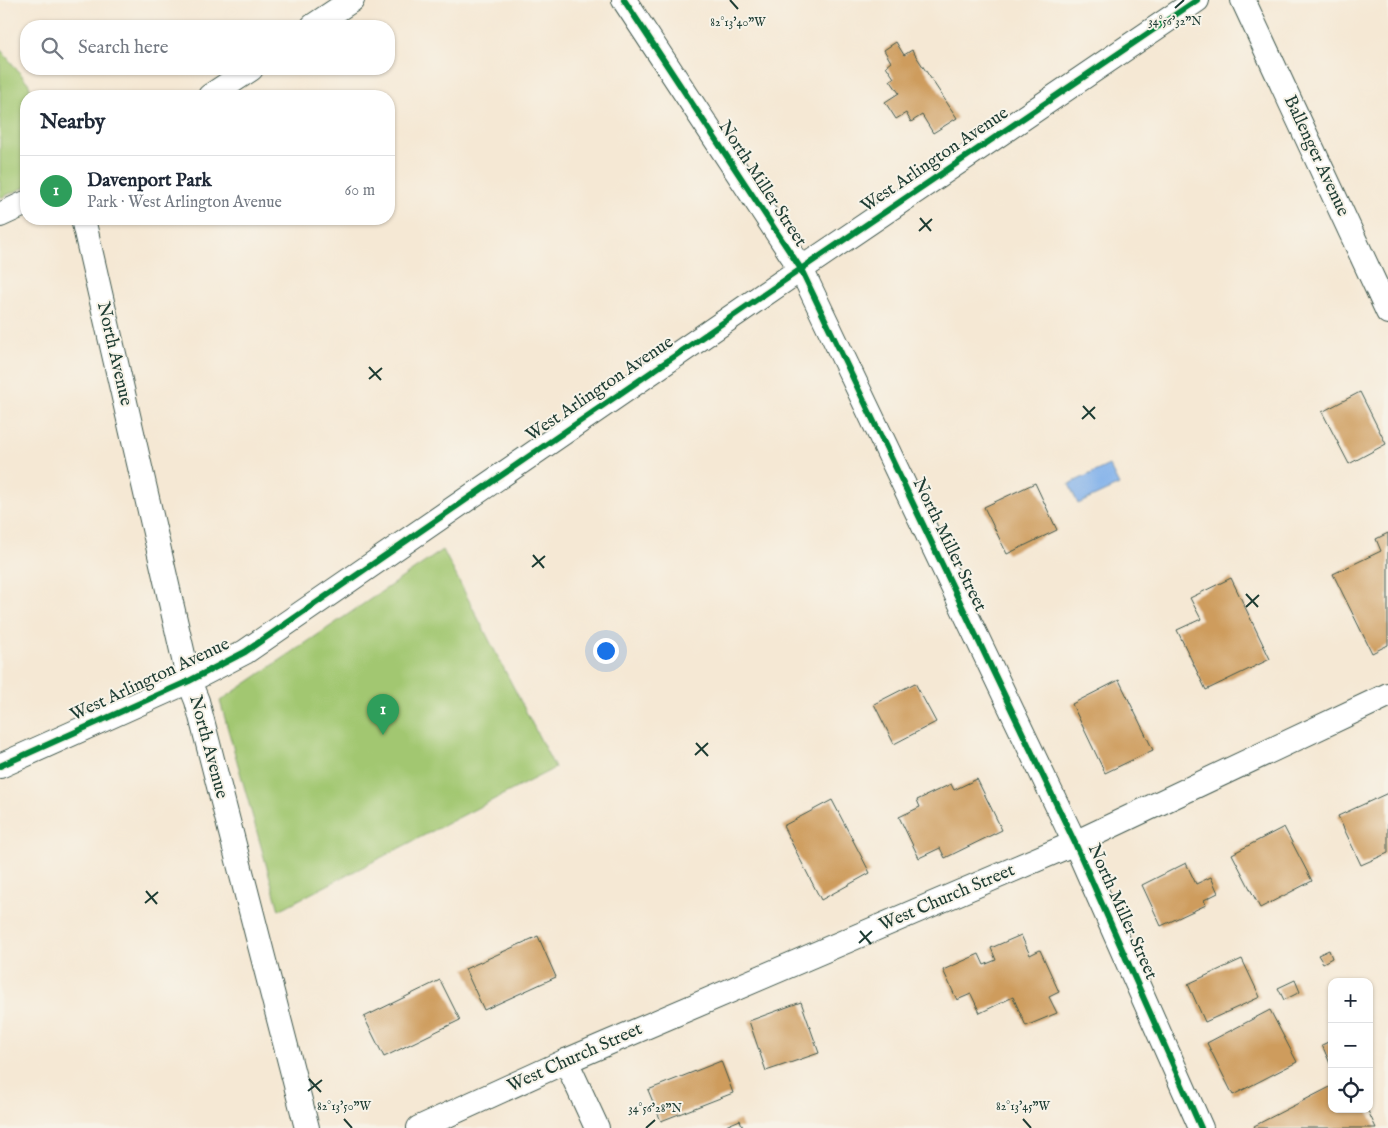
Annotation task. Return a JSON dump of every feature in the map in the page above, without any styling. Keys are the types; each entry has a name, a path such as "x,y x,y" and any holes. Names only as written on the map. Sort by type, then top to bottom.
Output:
{"street":[{"path":"322,20 352,0"},
{"name":"North Miller Street","path":"624,0 801,269 1074,843 1201,1128"},
{"name":"West Arlington Avenue","path":"0,766 189,681 245,652 801,269 1197,0"},
{"name":"Ballenger Avenue","path":"1243,0 1388,312"},
{"path":"219,90 241,75"},
{"path":"0,215 20,206"},
{"name":"North Avenue","path":"84,225 189,681 197,701 307,1128"},
{"name":"West Church Street","path":"419,1128 566,1061 1074,843 1388,695"},
{"path":"566,1061 597,1128"}],"green space":[{"path":"0,49 29,84 30,90 20,90 20,190 0,198"},
{"path":"443,550 555,768 279,910 220,701"}],"water":[{"path":"1109,465 1119,485 1078,504 1069,484"}],"building":[{"path":"896,42 904,55 912,50 957,118 933,133 922,115 911,122 906,113 896,119 885,102 899,93 890,80 894,78 886,66 891,62 884,50"},
{"path":"1360,392 1386,444 1349,464 1322,412"},
{"path":"1035,483 1057,530 1007,554 984,507"},
{"path":"1388,533 1388,645 1372,653 1333,574 1381,551 1376,539"},
{"path":"1231,578 1270,659 1206,690 1177,630 1201,619 1190,598"},
{"path":"1119,680 1153,750 1105,773 1072,704"},
{"path":"915,683 936,722 894,744 874,704"},
{"path":"977,779 1002,830 945,858 940,848 919,858 899,817 920,807 917,800 951,784 954,790"},
{"path":"1388,793 1388,853 1361,865 1338,816"},
{"path":"832,800 870,873 821,900 783,826"},
{"path":"1284,827 1312,881 1260,908 1232,854"},
{"path":"1186,863 1196,884 1211,877 1218,893 1204,900 1206,905 1161,926 1142,885"},
{"path":"1021,935 1030,955 1040,950 1059,992 1049,997 1057,1013 1026,1026 1013,997 980,1013 971,994 957,1000 943,970 979,954 984,965 996,960 991,948"},
{"path":"538,936 556,977 484,1010 465,969"},
{"path":"1329,950 1332,958 1323,963 1318,955"},
{"path":"1242,959 1260,997 1205,1022 1188,984"},
{"path":"440,980 460,1020 384,1057 364,1017"},
{"path":"1295,980 1300,992 1284,1000 1278,988"},
{"path":"801,1002 819,1053 766,1071 749,1021"},
{"path":"1270,1010 1297,1062 1233,1095 1207,1043"},
{"path":"1328,1042 1328,1059 1322,1045"},
{"path":"721,1061 733,1093 661,1121 648,1090"},
{"path":"1328,1088 1328,1113 1369,1113 1376,1128 1255,1128 1254,1126"},
{"path":"740,1120 743,1128 721,1128"}],"cycle path":[{"path":"624,0 801,269 1075,843 1201,1128"},
{"path":"0,766 189,681 245,652 801,269 1197,0"}],"place":[{"name":"Davenport Park","path":"383,735"}]}
